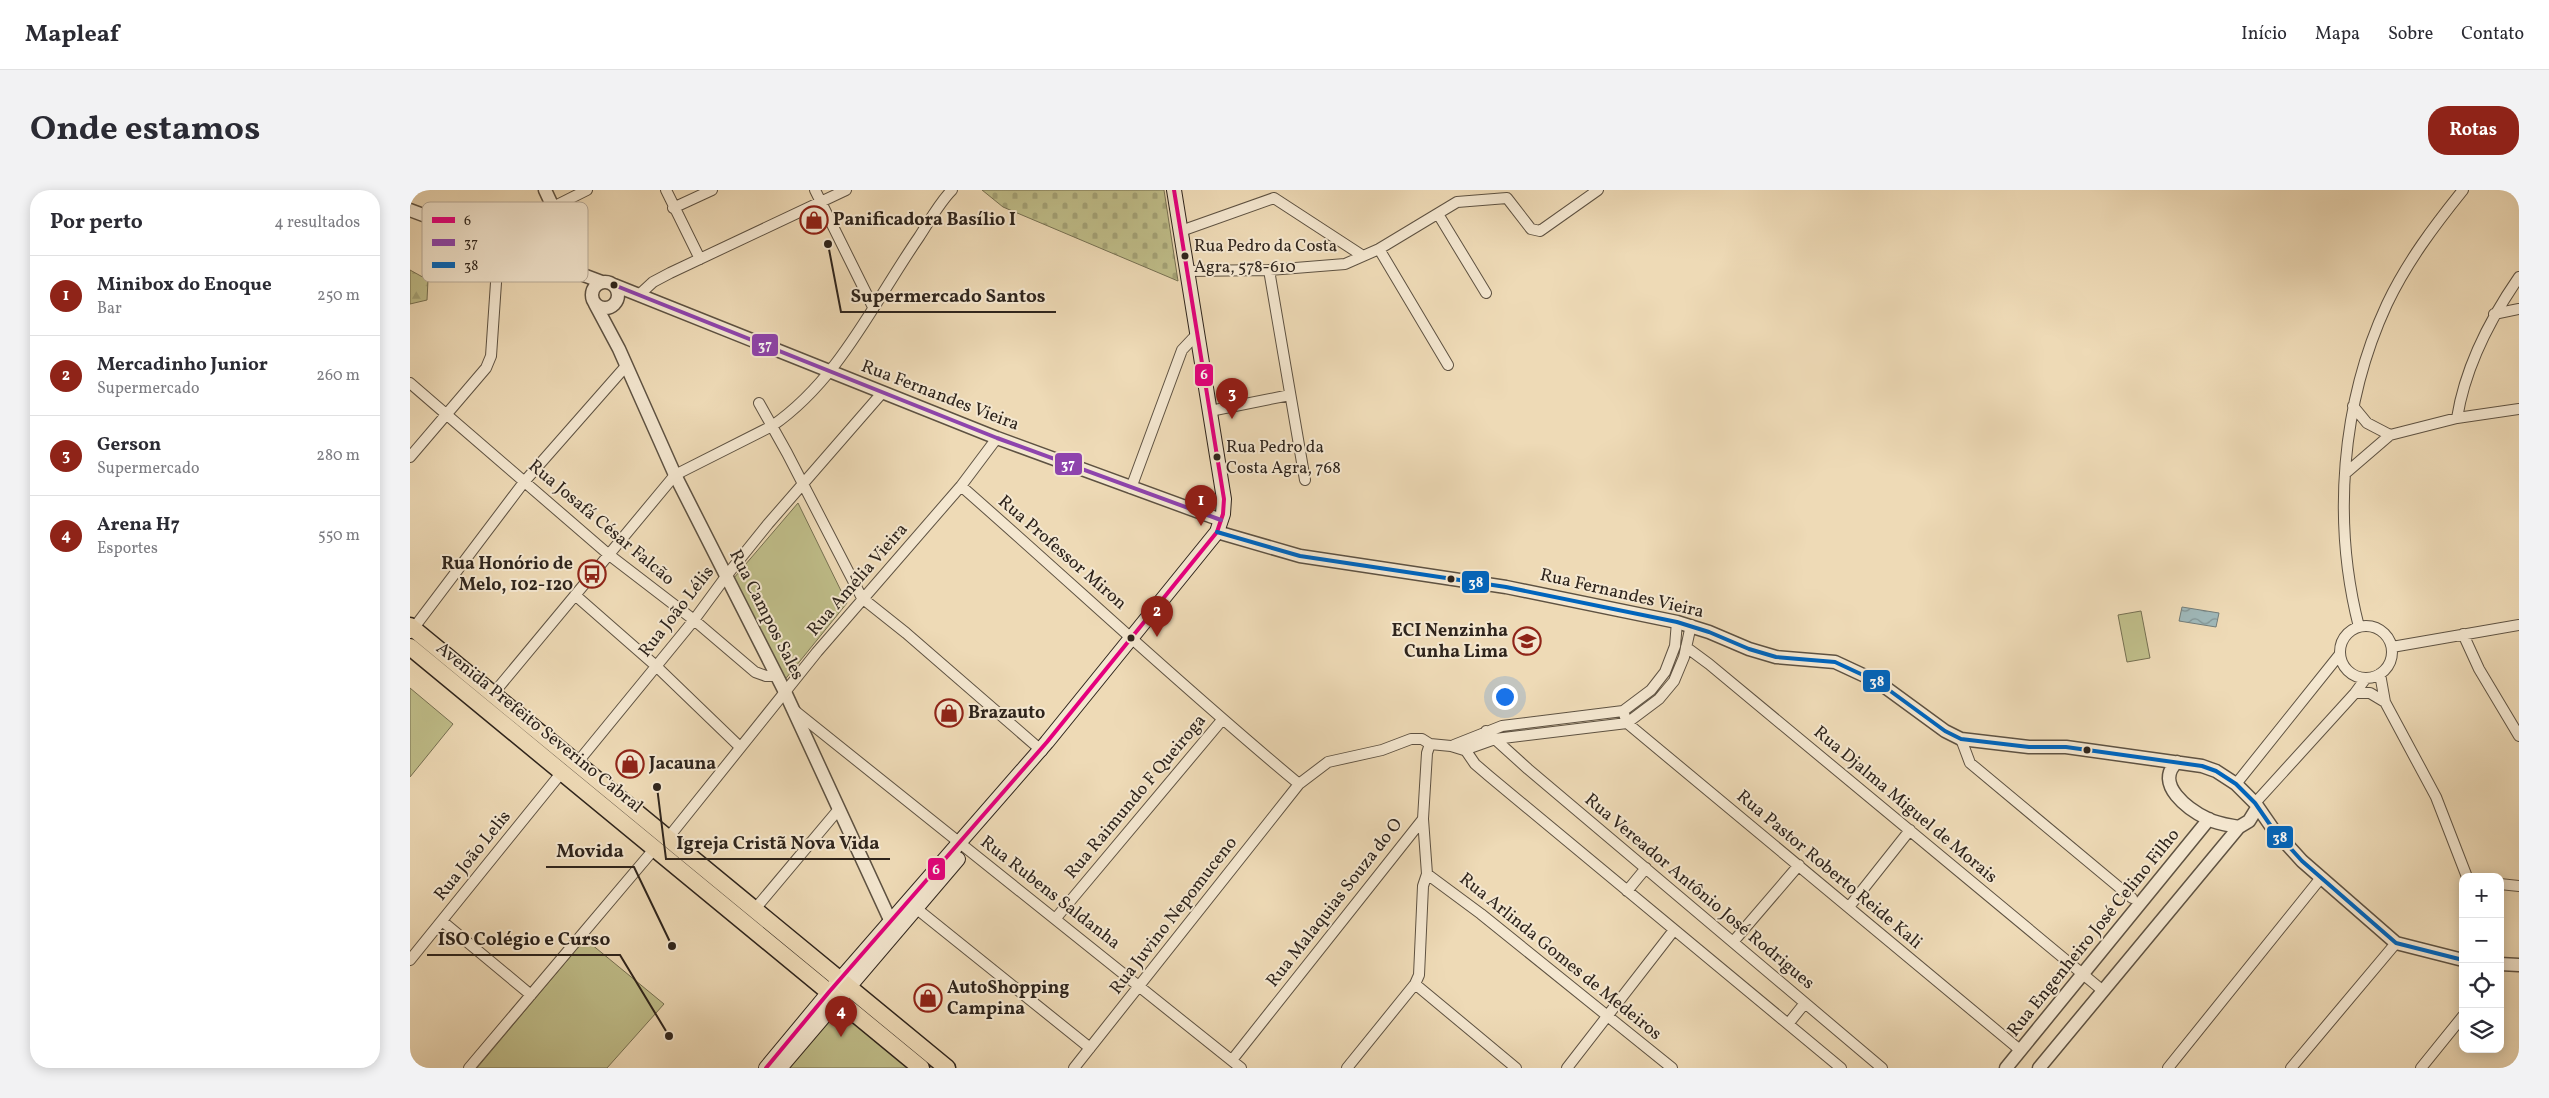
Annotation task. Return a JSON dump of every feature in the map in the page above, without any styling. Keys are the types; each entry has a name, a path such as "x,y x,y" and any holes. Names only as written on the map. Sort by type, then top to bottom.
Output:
{"main road":[{"path":"766,1068 833,996 892,922 963,845 1219,526 1224,499 1174,190"},
{"name":"Avenida Prefeito Severino Cabral","path":"411,629 493,694 947,1068"},
{"name":"Avenida Prefeito Severino Cabral","path":"410,647 921,1068"},
{"path":"844,983 917,909 963,845"},
{"path":"780,1068 833,996"}],"street":[{"name":"Rua Campos Sales","path":"545,190 551,202"},
{"path":"564,202 588,190"},
{"path":"666,190 673,208 700,259"},
{"path":"673,208 712,190"},
{"path":"815,190 873,307"},
{"path":"644,297 658,279 846,190"},
{"path":"1187,271 1269,270 1335,265 1379,249 1458,202 1508,198 1531,229 1540,231 1598,190"},
{"path":"2358,627 2346,554 2344,496 2353,406 2387,304 2424,239 2462,190"},
{"path":"493,694 675,475 772,426 804,401 830,372 951,191"},
{"path":"1181,231 1276,194 1363,256"},
{"name":"Rua Fernandes Vieira","path":"410,210 422,215"},
{"path":"1438,214 1486,293"},
{"path":"1379,249 1448,365"},
{"path":"1269,270 1306,480"},
{"name":"Rua Fernandes Vieira","path":"588,276 997,438 1131,488 1219,526 1300,556 1506,586 1691,625 1749,649 1776,657 1840,664 1878,682 1944,731 1961,739 2029,747 2066,747 2202,766 2216,771 2236,784 2256,806"},
{"path":"2457,418 2465,385 2494,314 2519,278"},
{"path":"410,457 478,377 491,356 496,282"},
{"name":"Rua Campos Sales","path":"583,282 626,366 675,475 785,692 892,922"},
{"path":"605,325 612,305 619,295 608,283 595,286 594,301 612,305"},
{"name":"Rua Fernandes Vieira","path":"612,305 644,297"},
{"path":"2494,314 2519,309"},
{"path":"1131,488 1182,350 1198,333"},
{"path":"411,629 524,482 626,366"},
{"name":"Rua Josafá César Falcão","path":"410,383 608,554 694,620 755,672 766,676 777,676"},
{"name":"Rua João Lélis","path":"577,763 694,620 727,575 882,393"},
{"path":"1210,411 1290,395"},
{"path":"759,403 862,598 1043,747"},
{"path":"2353,406 2367,423 2390,435"},
{"path":"2346,472 2390,435 2457,418 2519,409"},
{"name":"Rua Amélia Vieira","path":"668,838 862,598 961,486 997,438"},
{"name":"Rua Professor Miron","path":"961,486 1131,636 1222,720 1299,784"},
{"path":"575,595 656,666 740,747"},
{"path":"1459,746 1486,731 1502,726 1623,711 1652,690 1665,672 1675,646 1677,622"},
{"path":"1430,744 1459,746 1495,739 1627,723 1663,695 1674,681 1686,647 1691,625"},
{"path":"2392,647 2519,625"},
{"path":"2236,784 2340,654 2344,640 2358,627 2377,628 2384,633 2392,647 2390,662 2380,674 2366,678 2351,673 2346,668 2340,654"},
{"path":"2462,634 2479,668 2519,736"},
{"name":"Rua Djalma Miguel de Morais","path":"1686,647 2102,990"},
{"path":"2380,674 2385,702 2436,797 2465,873"},
{"path":"2039,1068 2102,990 2244,824 2256,806 2366,678"},
{"path":"2355,693 2370,693 2385,702"},
{"path":"1638,700 1645,709"},
{"name":"Rua Rubens Saldanha","path":"791,707 1140,985 1241,1068"},
{"path":"1623,711 1627,723"},
{"name":"Rua Raimundo F Queiroga","path":"1056,918 1222,720"},
{"name":"Rua Pastor Roberto Reide Kali","path":"1627,723 2020,1050"},
{"name":"Rua Vereador Antônio José Rodrigues","path":"1486,731 1882,1068"},
{"name":"Rua Juvino Nepomuceno","path":"1074,1068 1299,784 1328,762 1341,757 1382,750 1410,739 1422,739 1430,744"},
{"path":"1961,739 1970,763 2132,898"},
{"name":"Rua Malaquias Souza do O","path":"1232,1060 1423,818 1427,753 1430,744"},
{"path":"1459,746 1489,776 1840,1068"},
{"path":"2177,762 2171,767 2168,777 2169,785 2189,806 2208,820 2273,829"},
{"name":"Rua João Lelis","path":"410,960 562,772"},
{"path":"2256,806 2273,829 2320,879 2396,943 2459,959"},
{"path":"755,909 840,809"},
{"path":"1347,1068 1415,984 1421,964 1423,886 1427,874 1423,818"},
{"name":"Rua Engenheiro José Celino Filho","path":"2006,1068 2208,820"},
{"path":"1849,907 1910,830"},
{"path":"469,1068 654,848"},
{"path":"1733,942 1799,865"},
{"path":"1627,891 1646,868"},
{"name":"Rua Arlinda Gomes de Medeiros","path":"1427,874 1481,914 1672,1068"},
{"path":"2168,1068 2320,879"},
{"path":"2504,884 2519,886"},
{"path":"917,909 1090,1048"},
{"path":"442,921 531,995"},
{"path":"1567,1068 1674,930"},
{"path":"2291,1068 2396,943"},
{"path":"2504,966 2519,965"},
{"path":"1415,984 1516,1068"},
{"path":"1788,1024 1805,1003"},
{"path":"2422,1068 2459,1021"}],"green space":[{"path":"982,190 1164,190 1178,281 1003,207"},
{"path":"410,270 422,277 422,282 428,282 427,300 410,304"},
{"path":"798,503 847,603 783,682 733,579"},
{"path":"2141,611 2150,658 2127,662 2118,615"},
{"path":"410,688 453,724 410,777"},
{"path":"585,939 664,1004 607,1068 477,1068"},
{"path":"836,1005 910,1068 783,1068"}],"water":[{"path":"2182,607 2219,613 2216,627 2179,621"}],"transit line":[{"name":"6","path":"766,1068 829,992 1047,742 1217,532 1223,514 1224,499 1174,190"},
{"name":"37","path":"614,285 997,438 1221,520"},
{"name":"38","path":"1217,532 1300,556 1506,587 1677,622 1776,657 1835,662 1878,682 1945,731 1961,739 2029,747 2066,747 2202,766 2216,771 2236,784 2255,803 2273,829 2302,861 2396,943 2459,959"}],"place":[{"name":"Panificadora Basílio I","path":"814,220"},
{"name":"Supermercado Santos","path":"828,244"},
{"name":"Rua Pedro da Costa Agra, 578-610","path":"1185,256"},
{"name":"Gerson","path":"1232,419"},
{"name":"Rua Pedro da Costa Agra, 768","path":"1217,457"},
{"name":"Minibox do Enoque","path":"1201,526"},
{"name":"Rua Honório de Melo, 102-120","path":"592,574"},
{"name":"Mercadinho Junior","path":"1157,637"},
{"name":"ECI Nenzinha Cunha Lima","path":"1527,641"},
{"name":"Brazauto","path":"949,713"},
{"name":"Jacauna","path":"630,764"},
{"name":"Igreja Cristã Nova Vida","path":"657,787"},
{"name":"Movida","path":"672,946"},
{"name":"AutoShopping Campina","path":"928,998"},
{"name":"ISO Colégio e Curso","path":"669,1036"},
{"name":"Arena H7","path":"841,1037"}]}
